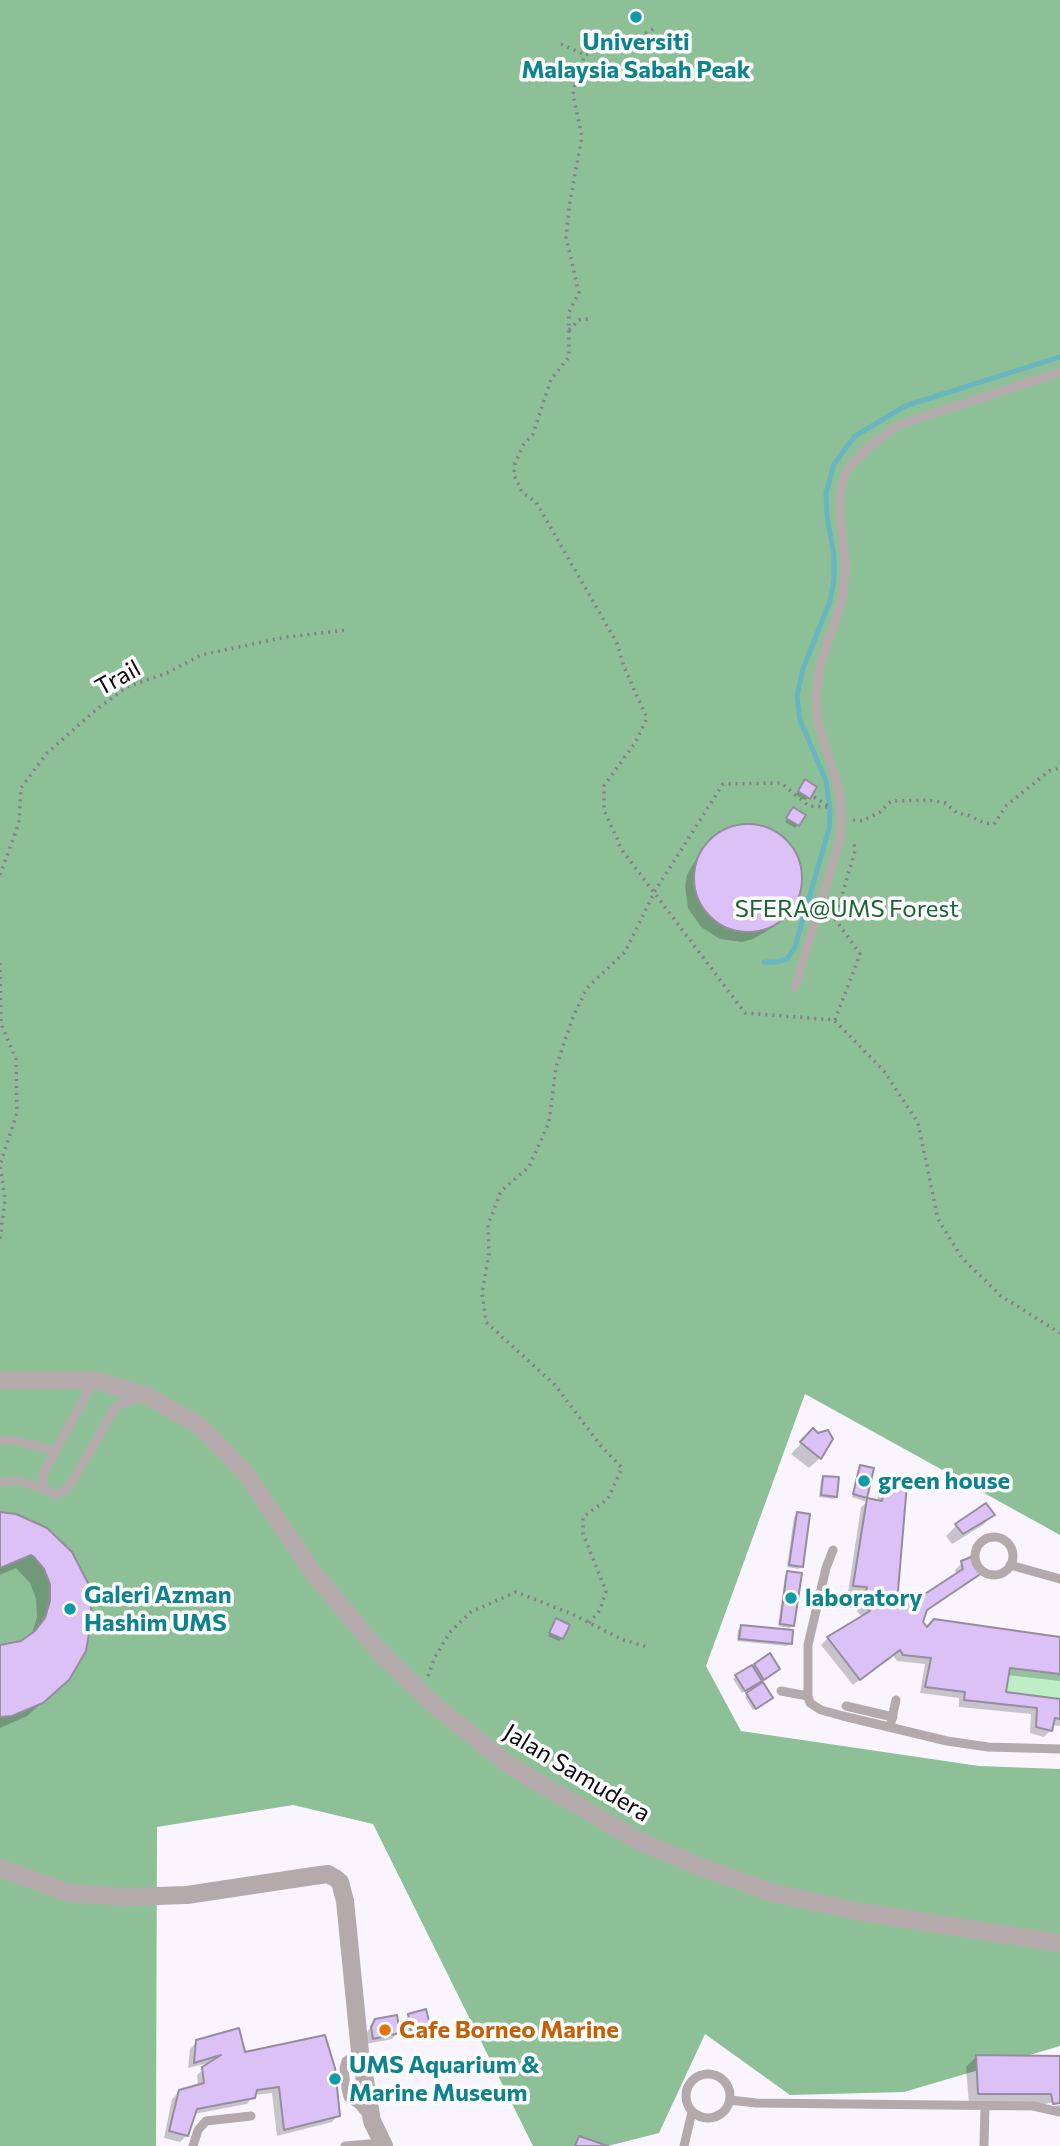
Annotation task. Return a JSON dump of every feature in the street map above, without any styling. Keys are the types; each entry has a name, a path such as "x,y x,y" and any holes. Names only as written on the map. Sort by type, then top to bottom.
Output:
{"street":[{"name":"Jalan Samudera","path":"0,1380 94,1380 148,1396 200,1426 244,1471 316,1574 378,1650 432,1703 509,1765 635,1839 698,1866 776,1894 862,1912 1060,1943"},
{"path":"0,1868 69,1893 127,1897 187,1895 328,1874 335,1878 340,1882 345,1901 360,2052 372,2122 384,2144"}],"lane":[{"path":"796,987 840,840 842,816 839,789 818,723 816,695 820,666 842,600 846,568 839,492 847,469 871,445 898,425 1060,372"},
{"path":"44,1489 43,1474 94,1380"},
{"path":"0,1482 21,1481 56,1495 69,1488 116,1406 148,1396"},
{"path":"0,1440 12,1440 56,1451"},
{"path":"994,1536 1006,1541 1012,1553 1010,1565 1000,1574 987,1574 981,1570 975,1559 977,1546 994,1536"},
{"path":"833,1550 826,1568 808,1645 810,1703 843,1716 947,1741 988,1747 1060,1749"},
{"path":"1010,1565 1060,1579"},
{"path":"781,1691 808,1696"},
{"path":"890,1728 897,1700"},
{"path":"843,1716 847,1702 893,1717"},
{"path":"708,2073 720,2076 729,2087 730,2100 726,2109 710,2118 700,2117 692,2112 686,2100 687,2087 695,2077 708,2073"},
{"path":"730,2100 756,2103 1033,2106 1060,2112"},
{"path":"984,2146 985,2106"},
{"path":"684,2146 692,2112"},
{"path":"193,2146 198,2130 206,2121 251,2116"},
{"path":"345,2146 384,2144"}],"path":[{"path":"561,44 585,55 638,38 653,29"},
{"path":"585,55 577,74 573,95 582,137 566,237 579,293 569,312 569,357 551,379 533,434 524,444 515,463 514,475 523,492 536,502 617,643 624,667 648,718 635,743 604,786 604,810 622,850 745,1013 834,1020 884,1071 918,1123 937,1219 962,1258 1001,1296 1060,1333"},
{"path":"569,330 579,320 588,319"},
{"name":"Trail","path":"0,874 19,823 21,788 47,753 97,709 127,687 167,673 201,655 286,637 349,630"},
{"path":"854,828 856,821 862,821 880,811 891,801 928,800 946,803 957,813 995,824 1006,806 1049,771 1060,768"},
{"path":"589,1623 600,1610 606,1591 583,1534 583,1517 608,1499 622,1468 575,1415 555,1385 486,1322 482,1293 489,1254 488,1225 501,1191 528,1167 550,1122 556,1067 573,1017 587,988 625,952 655,891 723,784 781,783 809,806 828,807 814,797"},
{"path":"834,1020 860,954 835,919 855,851 852,836"},
{"path":"0,963 1,1024 16,1059 17,1113 0,1165 5,1200 0,1239"},
{"path":"432,1703 427,1681 435,1657 452,1631 471,1612 516,1592 543,1600 623,1640 648,1647"}],"green space":[{"name":"SFERA@UMS Forest","path":"0,0 1060,0 1060,1535 805,1394 706,1666 741,1731 979,1766 1060,1769 1060,2046 904,2092 790,2095 705,2034 659,2133 608,2146 533,2146 373,1824 293,1805 157,1827 156,2146 0,2146"},
{"path":"1010,1668 1060,1674 1060,1699 1007,1692"}],"building":[{"path":"805,779 817,787 810,799 798,791"},
{"path":"793,807 806,815 799,826 786,818"},
{"path":"748,824 769,828 786,840 798,857 802,878 798,899 786,916 769,928 748,932 727,928 710,916 698,899 694,878 698,857 710,840 727,828"},
{"path":"813,1428 818,1433 828,1430 833,1439 821,1459 800,1442"},
{"name":"green house","path":"860,1465 874,1468 867,1498 853,1494"},
{"path":"823,1476 839,1477 837,1497 821,1495"},
{"path":"886,1478 907,1484 898,1591 914,1601 963,1569 961,1561 971,1557 982,1573 927,1610 923,1622 927,1627 934,1619 1060,1637 1060,1674 1010,1668 1006,1692 1060,1699 1060,1719 1055,1718 1052,1731 1036,1727 1037,1708 964,1700 965,1692 925,1687 931,1658 903,1655 900,1650 860,1680 827,1637 870,1611 863,1605 867,1587 853,1586 867,1498 882,1501"},
{"path":"986,1503 995,1515 963,1534 955,1524"},
{"name":"Galeri Azman Hashim UMS","path":"0,1512 16,1514 47,1528 72,1552 88,1583 92,1617 86,1651 69,1680 43,1703 12,1716 0,1717 0,1645 21,1641 35,1631 45,1618 50,1601 50,1584 44,1569 31,1555 0,1568"},
{"name":"laboratory","path":"797,1512 810,1514 803,1567 789,1565"},
{"name":"laboratory","path":"787,1571 802,1573 794,1626 780,1624"},
{"path":"556,1618 570,1625 563,1639 549,1633"},
{"name":"laboratory","path":"741,1625 793,1630 792,1644 739,1639"},
{"name":"laboratory","path":"770,1653 780,1669 764,1680 754,1664"},
{"path":"752,1665 762,1681 745,1691 735,1675"},
{"path":"763,1682 773,1698 756,1709 746,1693"},
{"path":"426,2009 431,2029 411,2031 408,2014"},
{"name":"Cafe Borneo Marine","path":"397,2015 400,2033 373,2039 371,2027 375,2019"},
{"path":"239,2028 245,2052 325,2035 335,2068 340,2116 284,2130 279,2087 257,2090 255,2098 197,2109 188,2136 169,2131 179,2090 204,2083 202,2067 221,2055 194,2063 196,2040"},
{"path":"976,2055 1060,2056 1060,2103 1053,2104 1051,2094 978,2094"},
{"path":"579,2136 608,2146 575,2146"}],"waterway":[{"path":"829,830 830,810 826,781 800,720 797,696 803,669 830,601 834,580 834,555 826,493 834,464 855,436 905,406 1060,357"},
{"path":"764,962 787,959 795,947 828,832"}],"place":[{"name":"Universiti Malaysia Sabah Peak","path":"636,17"},
{"name":"green house","path":"864,1481"},
{"name":"laboratory","path":"791,1598"},
{"name":"Galeri Azman Hashim UMS","path":"70,1609"},
{"name":"Cafe Borneo Marine","path":"385,2030"},
{"name":"UMS Aquarium & Marine Museum","path":"335,2079"}]}
